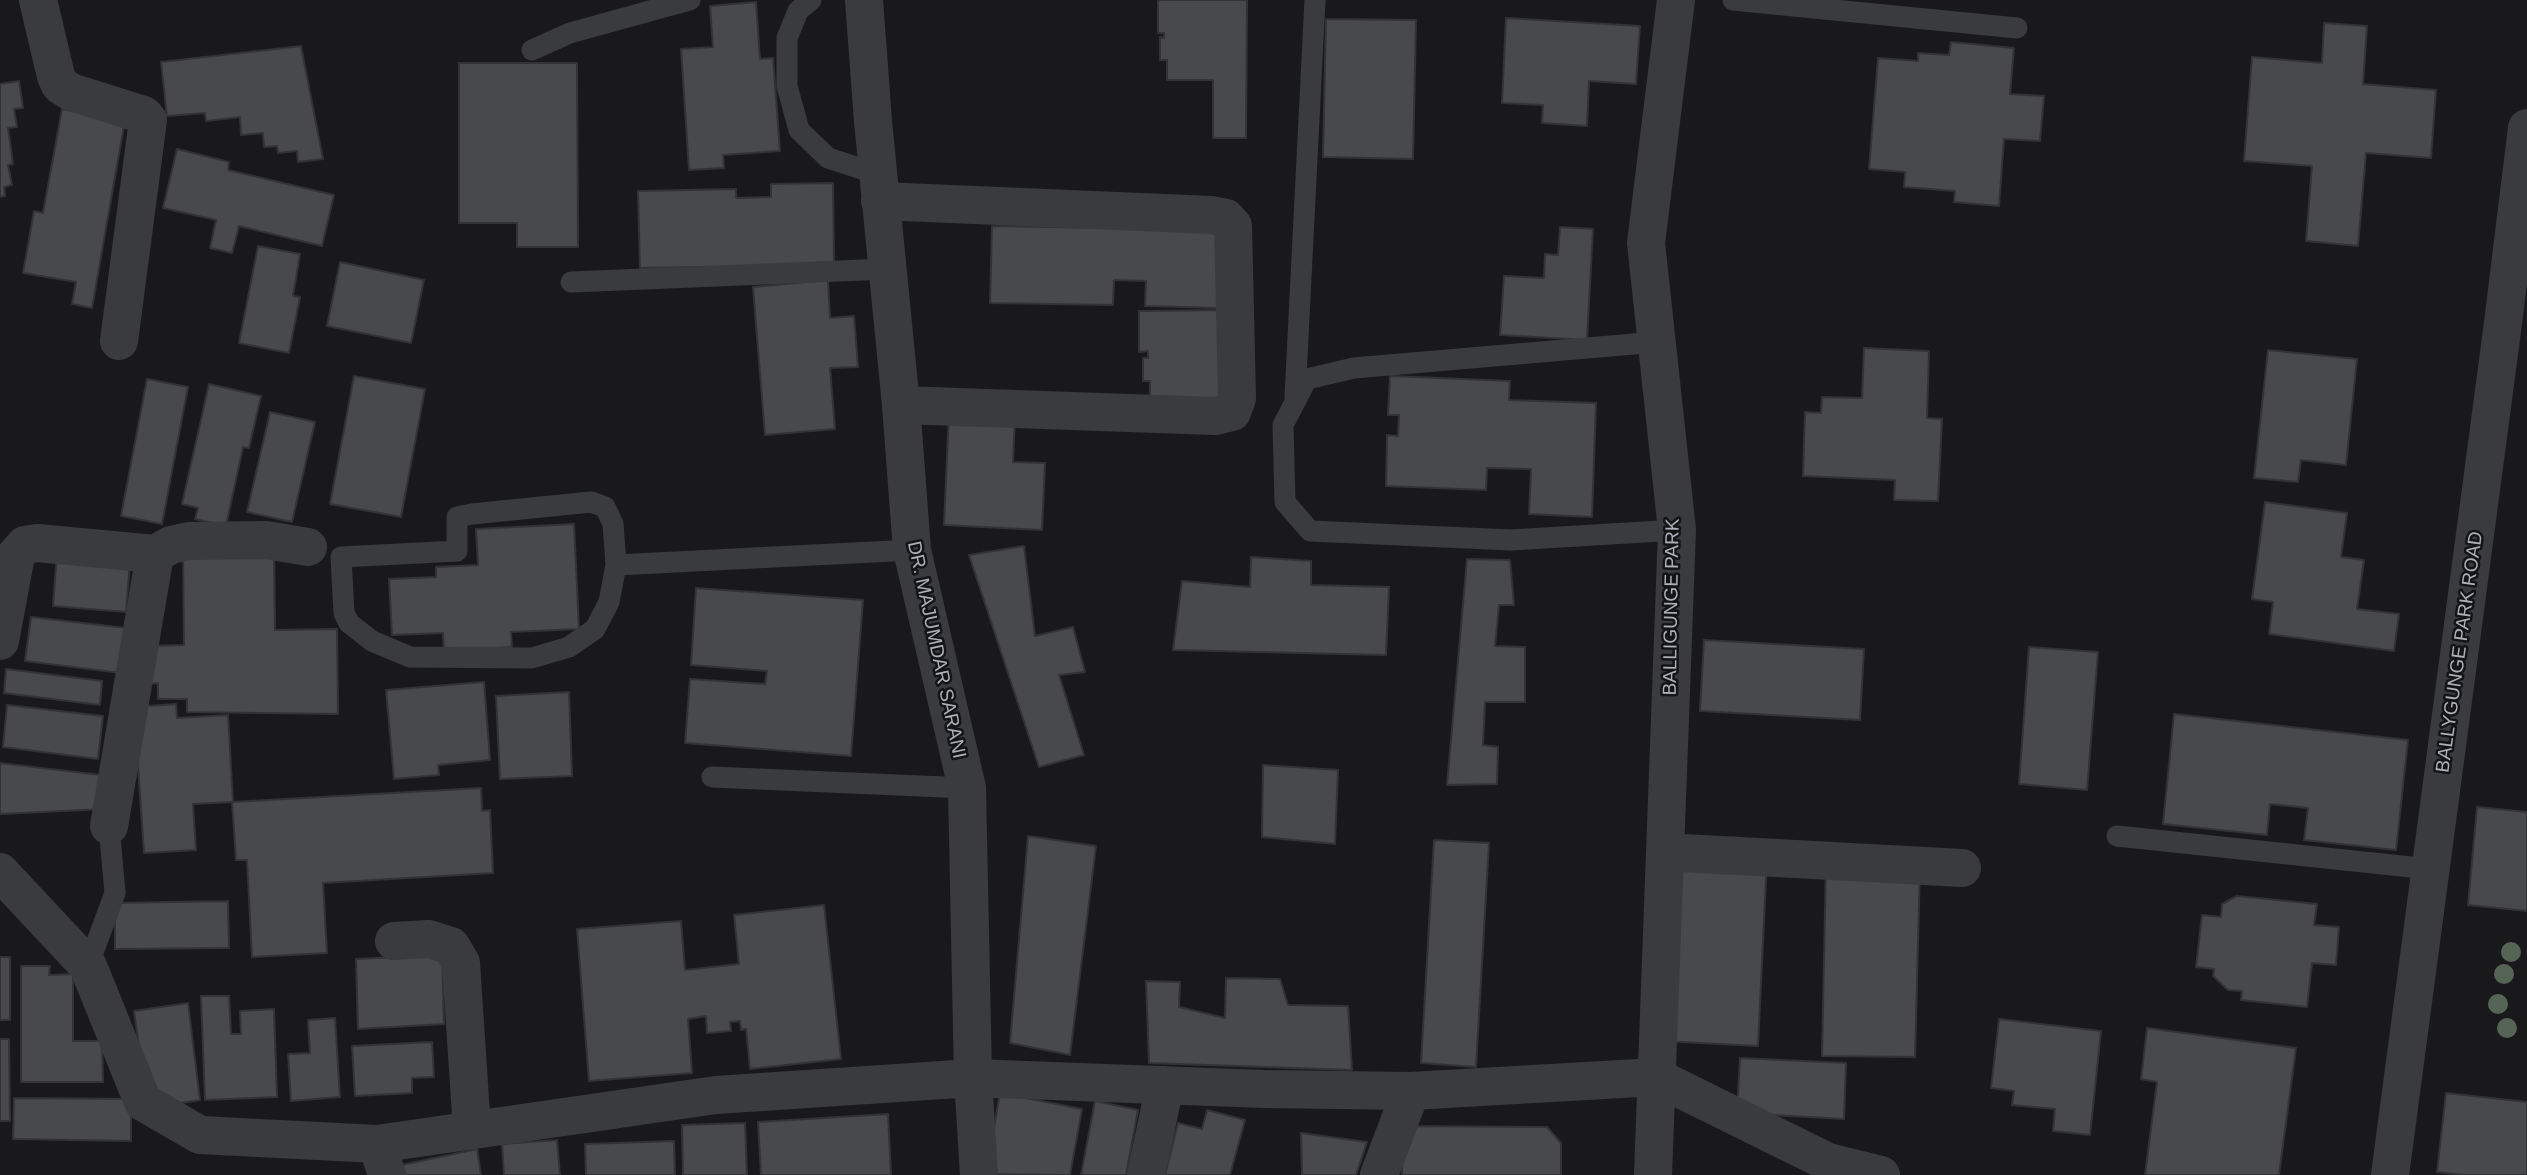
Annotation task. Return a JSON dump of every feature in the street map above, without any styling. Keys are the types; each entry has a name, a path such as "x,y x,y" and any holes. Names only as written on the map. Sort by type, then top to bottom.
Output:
{"street":[{"path":"38,0 55,76 61,85 71,92 144,115 148,120 119,341"},
{"name":"DR. MAJUMDAR SARANI","path":"864,0 912,550 967,788 973,1078 979,1175"},
{"name":"BALLIGUNGE PARK","path":"1653,1175 1677,530 1646,243 1676,0"},
{"name":"BALLYGUNGE PARK ROAD","path":"2390,1175 2527,128"},
{"path":"879,185 1211,215 1226,218 1233,226 1237,398 1231,412 1215,416 901,405"},
{"path":"0,641 16,555 25,545 37,543 155,554 171,545 189,541 266,540 325,552"},
{"path":"109,826 155,554"},
{"path":"1665,852 1962,868"},
{"path":"0,873 88,966 143,1102 200,1135 382,1159 472,1130 716,1095 973,1078 1410,1091 1656,1077 1828,1162 1881,1175"},
{"path":"394,941 429,939 451,946 461,963 472,1130"},
{"path":"1146,1175 1165,1085"},
{"path":"1379,1175 1410,1091"}],"lane":[{"path":"532,50 570,33 690,0"},
{"path":"811,0 798,11 787,38 787,86 799,130 828,158 862,169 879,185"},
{"path":"1295,402 1315,0"},
{"path":"1733,0 2017,28"},
{"path":"570,282 887,269"},
{"path":"1657,342 1354,368 1307,379 1283,425 1284,502 1310,531 1511,540 1677,530"},
{"path":"591,502 605,507 613,524 616,565 609,602 595,629 569,648 532,658 410,657 372,641 349,623 325,552 457,551 457,517 498,510 591,502"},
{"path":"616,565 912,550"},
{"path":"712,776 967,788"},
{"path":"88,966 115,893 109,826"},
{"path":"2118,836 2430,869"}],"building":[{"path":"1158,0 1247,0 1246,138 1213,138 1213,80 1167,80 1167,60 1160,60 1160,37 1164,38 1164,33 1158,33"},
{"path":"756,2 760,59 773,58 780,151 723,155 724,168 689,170 681,49 713,47 710,6"},
{"path":"1506,18 1640,26 1636,84 1589,81 1587,126 1542,123 1543,105 1502,103"},
{"path":"1326,19 1416,20 1413,159 1323,157"},
{"path":"2324,23 2367,26 2363,84 2436,90 2431,158 2366,153 2358,246 2306,241 2312,166 2244,161 2252,57 2322,63"},
{"path":"1951,42 2014,48 2010,94 2044,96 2040,141 2004,139 1999,206 1954,202 1955,191 1904,187 1905,172 1869,169 1878,58 1918,61 1918,53 1949,55"},
{"path":"301,46 323,159 298,162 297,151 278,153 277,146 264,147 263,133 241,135 240,117 206,121 205,113 167,116 161,62"},
{"path":"459,63 577,63 578,247 517,247 517,223 459,223"},
{"path":"19,81 23,108 14,109 17,127 8,128 13,164 8,165 12,185 4,187 5,196 0,197 0,84"},
{"path":"62,109 125,120 92,308 72,304 76,282 23,273 34,211 43,213"},
{"path":"177,149 229,162 228,170 334,195 322,246 239,226 232,253 210,248 216,220 163,208"},
{"path":"833,183 834,265 640,268 638,191 736,189 736,198 771,197 771,184"},
{"path":"992,226 1221,230 1219,308 1145,306 1146,281 1114,280 1113,305 990,303"},
{"path":"1560,227 1593,229 1587,340 1500,335 1504,276 1544,278 1545,254 1558,255"},
{"path":"258,246 300,254 293,296 300,297 289,353 239,343"},
{"path":"340,262 424,280 411,343 327,326"},
{"path":"828,280 830,318 854,316 858,367 830,368 835,429 765,435 753,287"},
{"path":"1229,310 1226,408 1150,399 1150,381 1143,381 1143,358 1148,358 1148,351 1139,352 1139,311"},
{"path":"1864,348 1929,351 1927,418 1942,419 1938,501 1894,500 1895,480 1803,476 1805,412 1821,413 1822,397 1862,398"},
{"path":"2268,350 2357,359 2346,465 2301,460 2298,482 2254,478"},
{"path":"354,376 425,389 401,517 330,504"},
{"path":"1390,376 1510,381 1509,400 1596,403 1592,517 1529,514 1531,469 1487,468 1486,490 1386,486 1387,435 1398,436 1399,415 1388,415"},
{"path":"147,379 188,387 162,524 121,516"},
{"path":"209,384 261,396 249,448 243,447 226,526 195,519 198,508 182,504"},
{"path":"270,412 315,422 292,522 247,512"},
{"path":"949,412 1015,416 1013,462 1045,463 1042,530 944,525"},
{"path":"2265,502 2347,513 2341,557 2364,560 2357,609 2399,614 2394,651 2269,634 2273,602 2252,599"},
{"path":"574,524 579,629 511,632 512,647 444,651 443,633 392,635 389,579 436,577 436,567 478,565 476,529"},
{"path":"1024,546 1035,636 1073,627 1085,672 1059,675 1084,755 1039,767 969,555"},
{"path":"274,547 275,630 337,629 338,714 187,712 187,699 158,699 158,683 150,684 149,646 184,645 183,548"},
{"path":"57,554 130,560 126,612 53,606"},
{"path":"1251,557 1311,561 1311,585 1389,587 1386,655 1173,650 1182,581 1250,587"},
{"path":"1467,559 1510,560 1514,605 1499,605 1495,646 1525,647 1525,702 1485,702 1483,745 1498,747 1497,784 1447,785"},
{"path":"696,588 863,600 851,756 685,743 690,679 765,684 767,671 691,665"},
{"path":"31,617 126,628 121,673 25,661"},
{"path":"1704,640 1864,649 1860,720 1700,711"},
{"path":"2029,647 2098,652 2087,790 2019,784"},
{"path":"6,669 102,681 100,705 4,693"},
{"path":"484,682 490,760 438,765 439,775 394,779 386,690"},
{"path":"569,692 572,776 500,779 496,696"},
{"path":"176,704 177,718 228,715 233,802 193,804 196,850 144,853 134,707"},
{"path":"7,705 103,716 98,759 3,747"},
{"path":"2174,714 2408,740 2396,850 2304,840 2308,808 2270,804 2267,835 2163,824"},
{"path":"0,763 109,776 105,809 0,814"},
{"path":"1263,765 1338,770 1335,844 1262,837"},
{"path":"481,788 482,811 490,810 493,873 323,883 327,953 252,957 247,860 236,860 232,802"},
{"path":"2477,807 2527,812 2527,911 2468,905"},
{"path":"1028,836 1096,846 1070,1055 1010,1043"},
{"path":"1434,840 1489,843 1476,1067 1421,1063"},
{"path":"1671,854 1767,858 1758,1046 1662,1041"},
{"path":"1826,864 1920,866 1915,1057 1822,1056"},
{"path":"2237,896 2317,904 2314,925 2339,927 2336,965 2312,963 2307,1007 2241,1000 2242,991 2228,990 2213,976 2214,969 2196,967 2202,915 2221,917 2222,904"},
{"path":"228,901 229,948 115,949 115,903"},
{"path":"824,905 841,1059 750,1069 746,1029 741,1030 740,1021 730,1022 731,1031 707,1033 706,1016 688,1019 692,1073 589,1081 577,929 681,921 685,970 739,964 734,915"},
{"path":"442,955 444,1024 358,1029 356,959"},
{"path":"0,957 10,957 10,1020 0,1020"},
{"path":"21,966 50,966 49,975 73,974 73,1041 102,1041 103,1082 21,1082"},
{"path":"1226,978 1280,979 1288,1005 1348,1006 1352,1070 1149,1063 1146,981 1180,982 1179,1007 1225,1018"},
{"path":"201,996 229,996 231,1034 241,1034 240,1011 274,1009 277,1097 205,1100"},
{"path":"188,1003 200,1100 156,1107 144,1084 134,1011"},
{"path":"335,1018 340,1097 291,1101 288,1054 310,1053 308,1020"},
{"path":"1999,1019 2101,1031 2090,1135 2053,1131 2055,1109 2012,1105 2014,1091 1991,1088"},
{"path":"2147,1028 2296,1048 2279,1175 2145,1175 2157,1082 2141,1079"},
{"path":"0,1039 9,1039 10,1121 0,1121"},
{"path":"432,1042 434,1077 412,1078 412,1093 355,1096 352,1046"},
{"path":"1740,1058 1846,1063 1844,1119 1737,1113"},
{"path":"1000,1093 1082,1109 1070,1175 986,1174"},
{"path":"2446,1093 2527,1102 2527,1175 2463,1175 2437,1172"},
{"path":"14,1098 131,1099 131,1141 13,1139"},
{"path":"1095,1101 1138,1110 1126,1175 1081,1175"},
{"path":"1207,1110 1245,1120 1230,1175 1165,1175 1178,1123 1202,1129"},
{"path":"888,1114 891,1175 761,1175 758,1122"},
{"path":"745,1123 747,1175 683,1175 682,1125"},
{"path":"1403,1126 1547,1127 1561,1143 1561,1175 1402,1175"},
{"path":"1301,1133 1367,1142 1356,1175 1302,1175"},
{"path":"557,1140 560,1175 504,1175 502,1144"},
{"path":"674,1141 675,1175 586,1175 585,1144"},
{"path":"477,1149 481,1175 399,1175 397,1166"}]}
